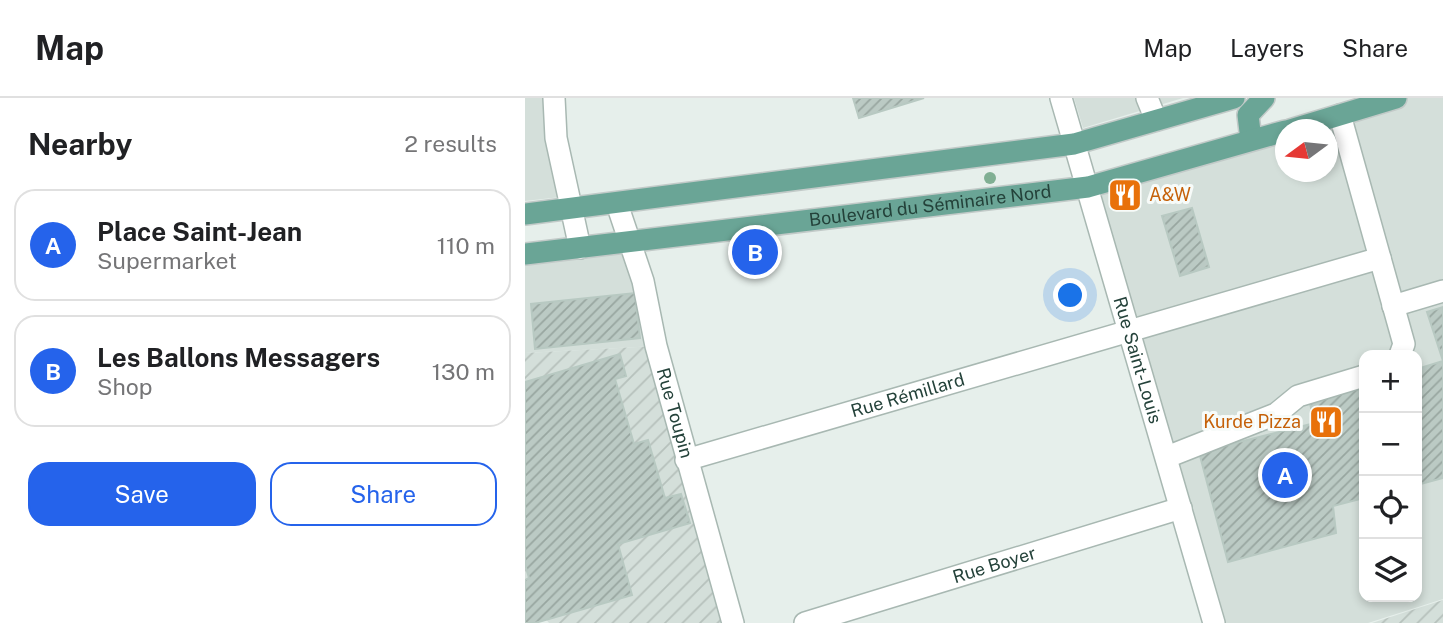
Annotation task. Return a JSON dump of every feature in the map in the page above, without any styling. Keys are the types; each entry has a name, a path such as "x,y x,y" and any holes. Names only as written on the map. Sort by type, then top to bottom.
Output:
{"main road":[{"path":"525,214 1074,144 1234,98"},
{"path":"1251,141 1248,115 1263,98"},
{"name":"Boulevard du Séminaire Nord","path":"1326,119 1396,98"},
{"name":"Boulevard du Séminaire Nord","path":"525,254 628,244 1089,187 1275,134"}],"street":[{"path":"554,98 556,138 580,248"},
{"name":"Rue Saint-Louis","path":"1061,98 1215,623"},
{"path":"1147,98 1156,120"},
{"path":"1340,115 1404,344 1402,350"},
{"name":"Rue Toupin","path":"617,204 628,244 643,281 656,346 733,623"},
{"name":"Rue Rémillard","path":"686,460 1380,258"},
{"path":"1393,306 1443,291"},
{"path":"1167,457 1276,414 1298,396 1359,378"},
{"name":"Rue Boyer","path":"805,623 1181,508"}],"shaded area":[{"path":"525,98 547,98 561,197 525,201"},
{"path":"1074,98 1183,98 1083,128"},
{"path":"1396,98 1443,98 1443,599 1368,623 1214,623 1088,187 1275,134 1275,182 1338,182 1338,125"},
{"path":"628,244 656,346 525,353 525,254"},
{"path":"656,346 733,623 549,623 525,593 525,353"},
{"path":"1443,600 1443,623 1372,623"}],"building":[{"path":"853,98 924,98 859,118"},
{"path":"1192,208 1209,267 1180,276 1162,216"},
{"path":"635,293 640,338 535,349 531,304"},
{"path":"1443,307 1443,361 1427,312"},
{"path":"620,354 626,376 615,379 634,444 648,440 665,498 681,494 690,523 618,544 632,595 535,623 525,623 525,580 529,578 525,564 525,382"},
{"path":"1443,361 1443,478 1422,484 1422,413 1422,367"},
{"path":"1359,385 1359,499 1333,506 1336,533 1228,562 1199,452 1315,423 1309,400"}],"place":[{"name":"A&W","path":"1125,195"},
{"name":"Les Ballons Messagers","path":"755,252"},
{"name":"Kurde Pizza","path":"1326,422"},
{"name":"Place Saint-Jean","path":"1285,475"}]}
